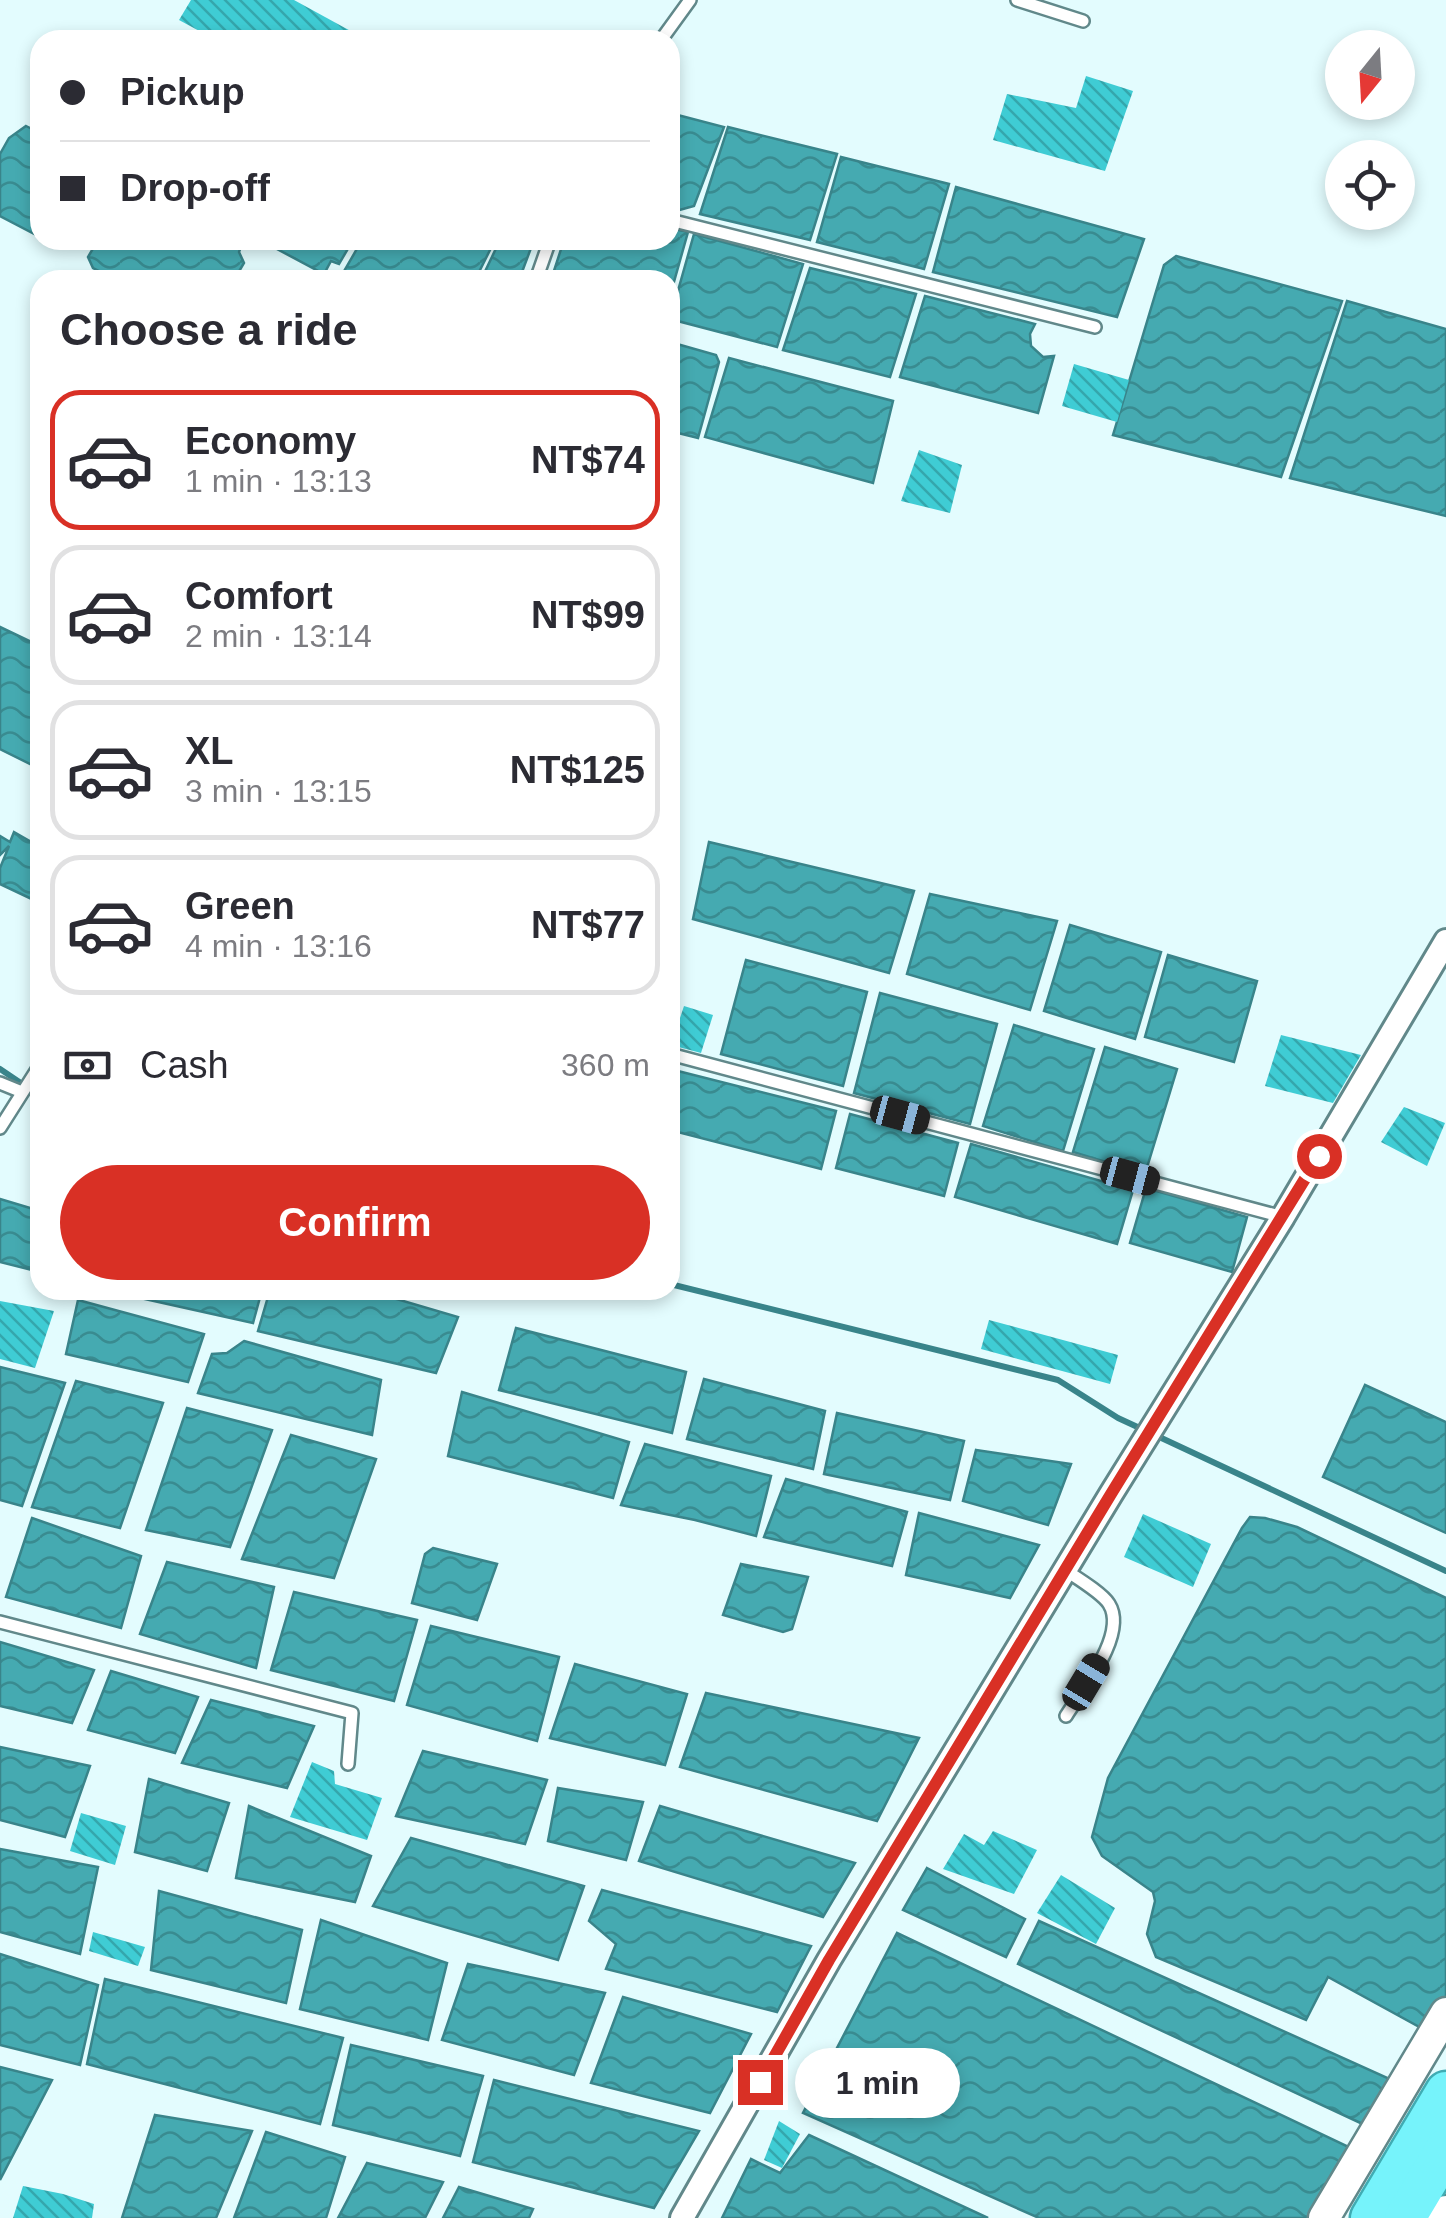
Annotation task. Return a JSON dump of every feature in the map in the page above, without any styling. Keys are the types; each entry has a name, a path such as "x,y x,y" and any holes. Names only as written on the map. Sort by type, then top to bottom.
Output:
{"highway":[{"path":"1371,2218 1446,2092"},
{"path":"1405,2218 1446,2149"}],"street":[{"path":"682,2218 829,1960 1283,1217 1446,940"},
{"path":"1324,2218 1446,2012"},
{"path":"1442,2218 1446,2211"}],"lane":[{"path":"668,30 690,0"},
{"path":"1017,0 1083,21"},
{"path":"680,223 1095,327"},
{"path":"680,1057 1283,1217"},
{"path":"0,1128 30,1080"},
{"path":"0,1083 22,1092"},
{"path":"1065,1570 1108,1602 1114,1619 1113,1636 1066,1716"},
{"path":"0,1622 352,1712 348,1764"}],"water":[{"path":"680,116 724,127 694,206 680,210"},
{"path":"26,126 30,128 30,232 0,216 0,154 9,138"},
{"path":"728,127 837,154 810,240 700,214"},
{"path":"841,157 949,184 924,269 817,242"},
{"path":"956,187 1144,239 1117,317 933,272"},
{"path":"680,230 688,232 677,270 554,270 561,250 680,250"},
{"path":"694,234 803,264 777,347 680,322 680,284"},
{"path":"92,250 240,250 244,263 240,270 97,270 88,257"},
{"path":"279,250 347,250 339,264 331,261 326,270 316,270"},
{"path":"356,250 490,250 480,270 345,270"},
{"path":"495,250 530,250 523,270 486,270"},
{"path":"1176,256 1342,301 1281,477 1113,435 1164,265"},
{"path":"810,268 916,294 890,377 783,350"},
{"path":"925,296 1035,324 1030,334 1031,346 1043,357 1054,356 1038,413 900,377"},
{"path":"1347,301 1446,329 1446,516 1290,478"},
{"path":"680,345 716,355 719,362 698,438 680,434"},
{"path":"729,358 893,401 873,483 705,437"},
{"path":"0,627 30,641 30,764 0,749"},
{"path":"14,832 30,841 30,898 0,884 0,868 9,846 0,855 0,836 10,842"},
{"path":"709,842 914,891 889,973 693,919"},
{"path":"930,894 1057,921 1030,1010 907,974"},
{"path":"1070,925 1161,952 1135,1039 1044,1011"},
{"path":"1168,955 1257,981 1234,1062 1145,1037"},
{"path":"746,960 867,992 843,1086 721,1054"},
{"path":"880,993 997,1024 970,1124 854,1093"},
{"path":"1014,1025 1094,1049 1063,1151 983,1126"},
{"path":"1105,1047 1177,1069 1145,1174 1073,1152"},
{"path":"680,1072 836,1111 821,1169 680,1133"},
{"path":"850,1114 958,1143 944,1196 836,1168"},
{"path":"971,1144 1133,1190 1117,1244 955,1197"},
{"path":"1146,1188 1247,1217 1232,1272 1130,1243"},
{"path":"0,1199 30,1208 30,1270 0,1262"},
{"path":"78,1300 204,1334 188,1382 66,1354"},
{"path":"150,1300 259,1300 253,1323"},
{"path":"267,1300 400,1300 458,1317 436,1373 258,1331"},
{"path":"516,1328 686,1372 672,1433 499,1390"},
{"path":"244,1341 381,1380 372,1435 198,1393 212,1354 227,1353"},
{"path":"0,1367 65,1383 22,1506 0,1500"},
{"path":"704,1379 825,1411 813,1469 687,1439"},
{"path":"76,1381 163,1403 120,1528 32,1507"},
{"path":"1365,1385 1446,1422 1446,1533 1323,1477"},
{"path":"462,1392 629,1442 613,1498 448,1456"},
{"path":"187,1408 272,1430 230,1547 146,1530"},
{"path":"837,1413 964,1441 950,1500 824,1474"},
{"path":"291,1435 376,1459 334,1578 242,1559"},
{"path":"645,1444 771,1476 756,1536 621,1505"},
{"path":"976,1450 1071,1464 1048,1525 963,1501"},
{"path":"786,1479 907,1512 892,1566 764,1537"},
{"path":"919,1513 1039,1545 1010,1598 906,1575"},
{"path":"1250,1517 1297,1527 1446,1598 1446,2015 1434,2035 1328,1977 1306,2020 1156,1957 1147,1934 1155,1901 1153,1892 1102,1856 1092,1837 1108,1778"},
{"path":"32,1518 141,1556 121,1628 6,1597"},
{"path":"433,1548 497,1564 477,1620 412,1603 425,1554"},
{"path":"167,1562 274,1587 256,1668 140,1634"},
{"path":"741,1564 808,1577 792,1629 783,1632 723,1615"},
{"path":"294,1592 417,1620 394,1701 271,1670"},
{"path":"431,1626 559,1657 537,1741 407,1705"},
{"path":"0,1642 94,1670 72,1723 0,1706"},
{"path":"575,1664 687,1694 665,1765 550,1738"},
{"path":"111,1671 198,1697 175,1753 88,1730"},
{"path":"706,1693 919,1738 877,1821 680,1767"},
{"path":"211,1700 314,1726 287,1788 182,1763"},
{"path":"0,1747 90,1766 65,1837 0,1820"},
{"path":"423,1751 547,1780 525,1844 396,1816"},
{"path":"149,1779 229,1803 207,1871 135,1852"},
{"path":"558,1788 643,1802 626,1860 548,1841"},
{"path":"249,1806 371,1856 355,1902 236,1878"},
{"path":"660,1806 855,1863 823,1917 639,1861"},
{"path":"411,1838 584,1886 558,1960 373,1906"},
{"path":"0,1849 98,1867 80,1954 0,1932"},
{"path":"927,1868 1025,1919 1006,1957 903,1910"},
{"path":"602,1890 811,1946 777,2012 606,1969 616,1944 589,1921"},
{"path":"159,1891 302,1930 286,2003 151,1970"},
{"path":"321,1920 447,1963 428,2040 300,2009"},
{"path":"1039,1921 1392,2080 1367,2126 1018,1964"},
{"path":"897,1933 1353,2149 1314,2218 1039,2218 803,2113"},
{"path":"0,1954 98,1985 80,2065 0,2045"},
{"path":"468,1964 605,1993 574,2075 442,2040"},
{"path":"105,1979 343,2038 320,2124 87,2064"},
{"path":"623,1997 751,2034 710,2113 591,2083"},
{"path":"351,2045 483,2076 460,2156 333,2125"},
{"path":"0,2067 52,2080 0,2180"},
{"path":"494,2080 699,2131 654,2208 473,2162"},
{"path":"155,2115 252,2131 216,2218 122,2218"},
{"path":"266,2132 345,2157 326,2218 234,2218"},
{"path":"809,2135 988,2218 722,2218 751,2159 780,2173"},
{"path":"367,2163 443,2182 425,2218 338,2218"},
{"path":"459,2187 533,2209 529,2218 443,2218"}],"building":[{"path":"191,0 294,0 349,30 198,30 179,20"},
{"path":"1086,76 1133,91 1105,171 993,140 1007,94 1076,108"},
{"path":"1074,364 1129,380 1117,422 1062,406"},
{"path":"919,450 962,465 950,513 901,501"},
{"path":"684,1006 713,1015 701,1053 680,1047"},
{"path":"1281,1035 1361,1055 1333,1103 1265,1086"},
{"path":"1404,1107 1445,1123 1427,1166 1381,1142"},
{"path":"0,1301 54,1311 35,1368 0,1359"},
{"path":"989,1320 1118,1355 1110,1384 981,1349"},
{"path":"1143,1514 1211,1544 1193,1587 1124,1557"},
{"path":"312,1762 334,1771 335,1784 382,1798 367,1840 290,1817"},
{"path":"81,1813 126,1826 115,1865 70,1851"},
{"path":"993,1831 1037,1850 1014,1894 943,1869 964,1834 984,1845"},
{"path":"1061,1875 1115,1908 1096,1944 1037,1913"},
{"path":"93,1932 145,1947 138,1966 89,1951"},
{"path":"779,2121 800,2134 782,2168 764,2160"},
{"path":"23,2186 94,2204 92,2218 13,2218"}],"waterway":[{"path":"0,1069 30,1089"},
{"path":"680,1286 1058,1380 1144,1430"},
{"path":"1155,1435 1446,1571"}],"route":[{"path":"760,2082 829,1960 1319,1156"}]}
